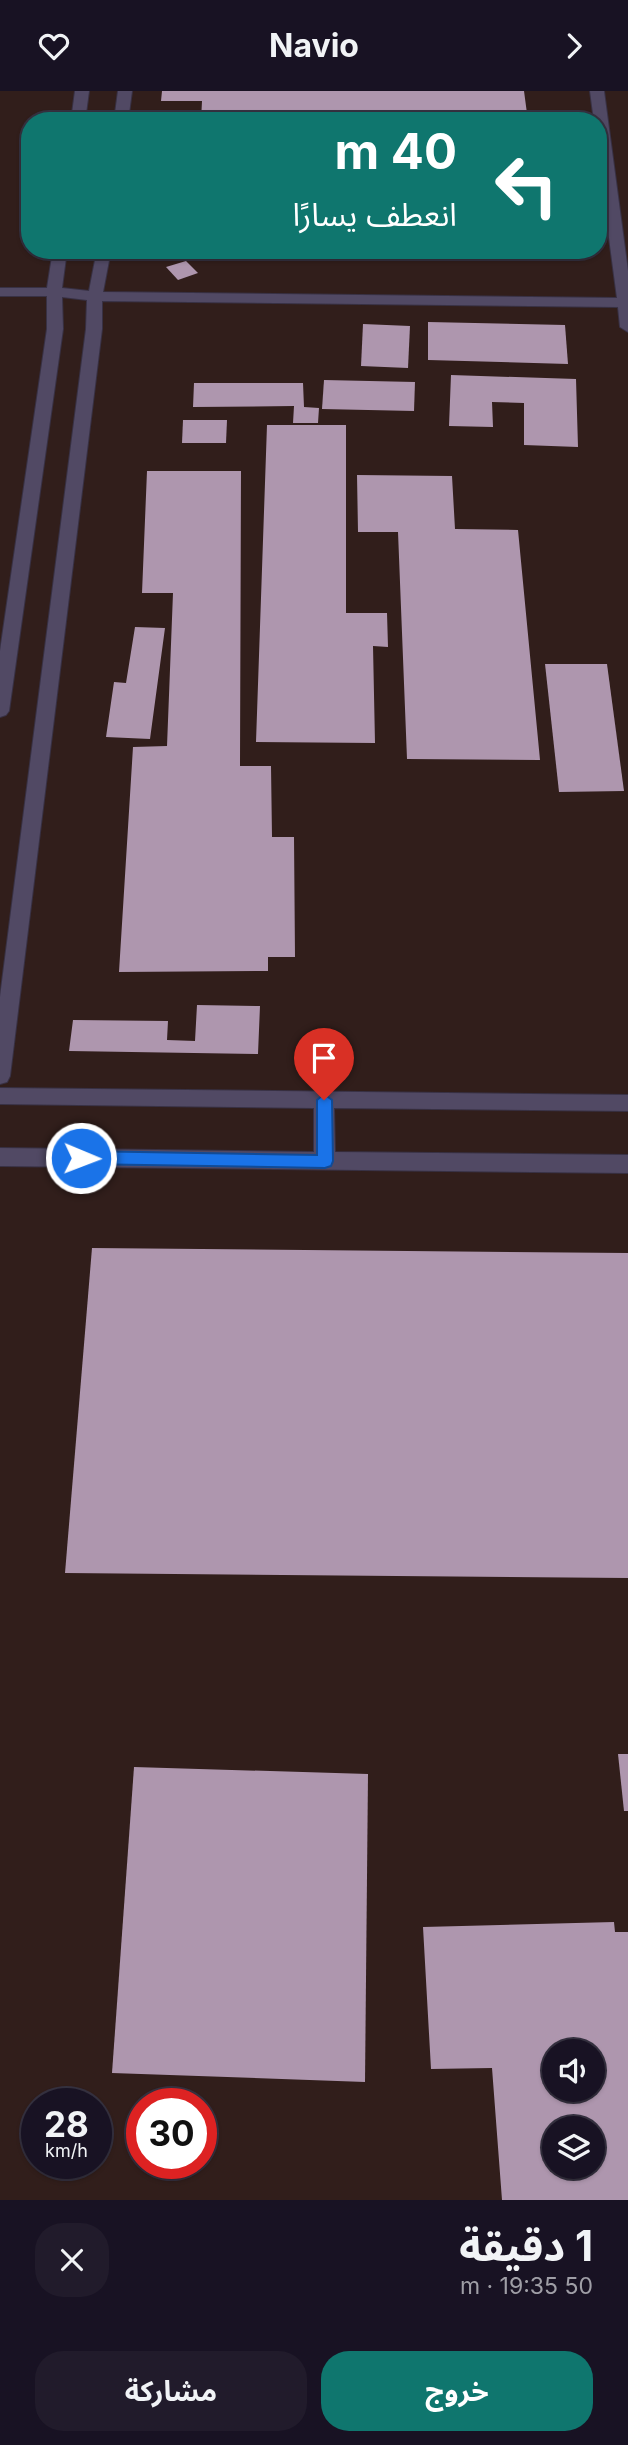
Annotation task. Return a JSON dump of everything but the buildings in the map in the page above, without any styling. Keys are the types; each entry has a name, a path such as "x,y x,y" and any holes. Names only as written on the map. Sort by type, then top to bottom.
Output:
{"street":[{"path":"79,112 82,91"},
{"path":"122,112 125,91"},
{"path":"597,91 600,112"},
{"path":"607,165 628,327"},
{"path":"607,224 615,224"},
{"path":"0,711 54,329 54,292 59,259"},
{"path":"0,1076 94,329 95,296 102,259"},
{"path":"0,292 54,292 95,296 627,303"},
{"path":"0,1097 628,1103"},
{"path":"324,1100 325,1161"},
{"path":"0,1157 628,1164"}],"shaded area":[{"path":"0,91 628,91 628,2200 0,2200"}],"route":[{"path":"81,1158 325,1161 324,1100"}]}
